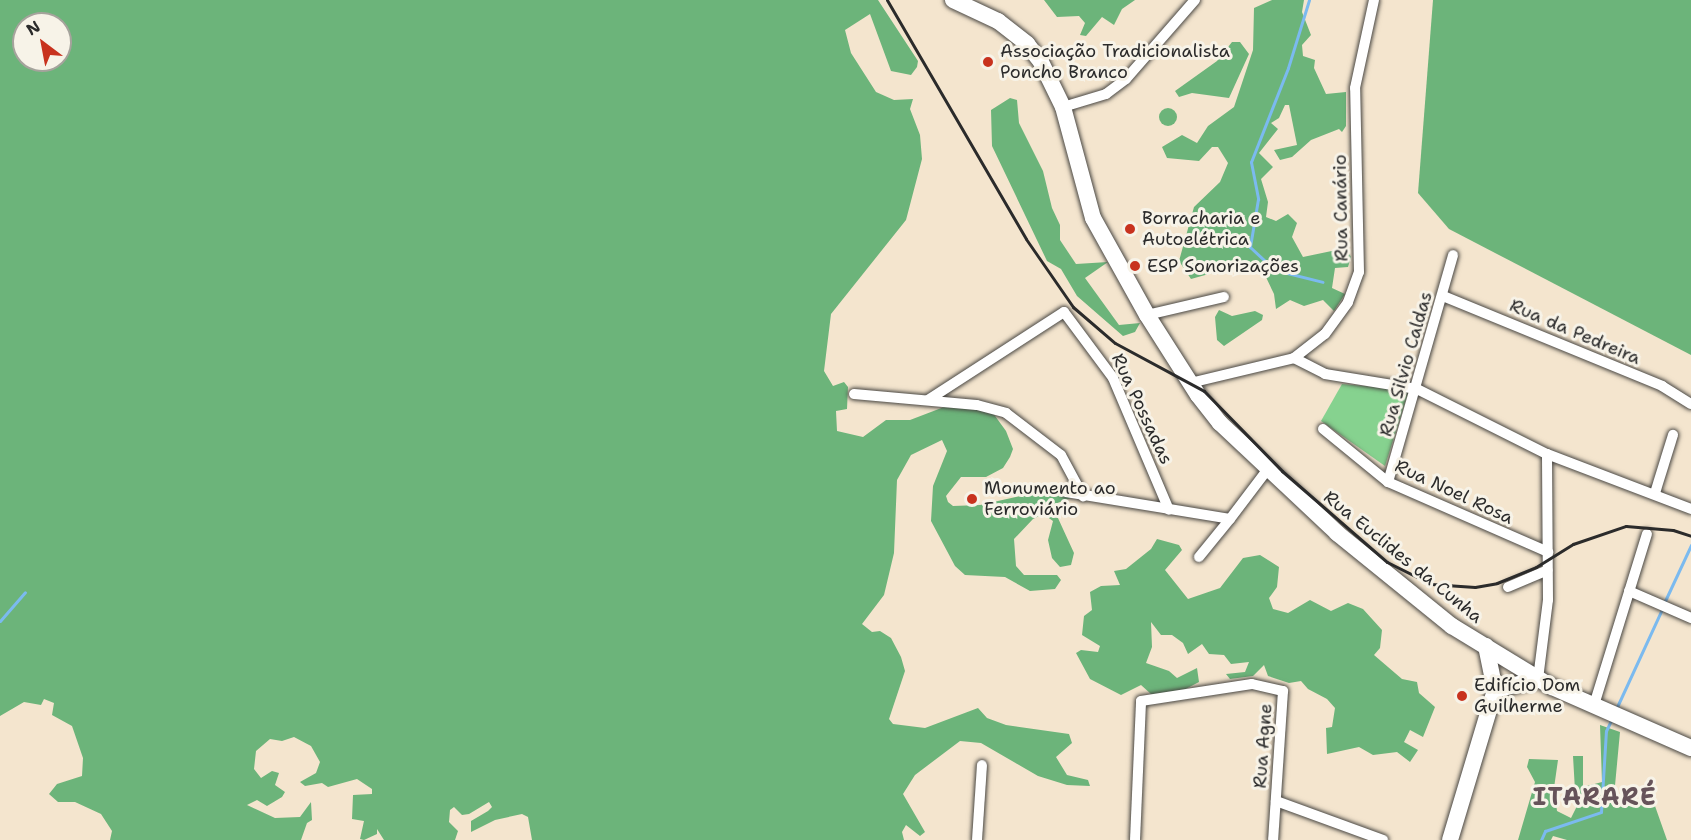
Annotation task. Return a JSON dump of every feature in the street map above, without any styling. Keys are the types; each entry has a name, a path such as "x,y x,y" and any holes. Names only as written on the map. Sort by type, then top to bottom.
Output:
{"street":[{"name":"Rua Euclides da Cunha","path":"953,0 998,21 1027,44 1055,85 1094,218 1147,315 1190,383 1220,423 1352,546 1452,626 1538,679 1691,748"},
{"path":"1063,107 1106,94 1126,80 1195,0"},
{"name":"Rua Canário","path":"1190,383 1294,358 1325,334 1348,302 1359,272 1354,88 1374,0"},
{"name":"Rua Silvio Caldas","path":"1388,482 1417,388 1453,255"},
{"name":"Rua da Pedreira","path":"1443,296 1662,386 1691,404"},
{"path":"1147,315 1224,297"},
{"name":"Rua Possadas","path":"928,400 1064,312 1113,378 1169,510"},
{"path":"1294,358 1325,374 1417,388 1547,454 1655,493 1691,509"},
{"path":"854,394 994,408 1018,420 1068,463 1083,496"},
{"name":"Rua Noel Rosa","path":"1323,429 1388,482 1548,552"},
{"path":"1655,493 1673,435"},
{"path":"1495,690 1538,679 1546,628 1547,454"},
{"path":"1199,557 1268,469"},
{"path":"1066,492 1230,519"},
{"path":"1594,705 1647,534"},
{"path":"1508,587 1548,570"},
{"path":"1629,591 1691,618"},
{"path":"1450,840 1495,690 1486,646"},
{"name":"Rua Agne","path":"1135,840 1141,701 1252,684 1283,690 1273,840"},
{"path":"977,840 982,765"},
{"path":"1276,801 1383,840"}],"green space":[{"path":"0,0 878,0 918,61 917,67 911,75 891,71 870,14 845,30 851,53 876,92 894,100 913,99 910,109 920,135 922,159 906,220 831,314 824,371 833,386 844,382 848,387 847,409 836,411 837,431 863,437 886,420 910,420 944,407 990,409 1006,431 1013,449 1010,457 1003,468 986,477 961,477 946,496 948,502 953,506 980,505 1048,490 1070,495 1071,498 1052,505 1074,553 1071,565 1060,567 1052,558 1048,540 1053,521 1043,514 1033,519 1014,539 1016,566 1024,575 1057,575 1061,580 1055,589 1030,591 1005,577 965,575 955,566 931,521 933,486 947,451 942,440 911,455 897,480 894,553 884,595 862,624 872,632 880,631 891,638 901,657 905,671 889,719 893,724 925,728 978,708 987,718 1006,725 1069,734 1072,743 1056,757 1067,775 1088,780 1090,786 1067,785 1038,776 981,743 960,741 915,775 903,794 925,832 920,836 906,825 902,832 904,840 532,840 528,817 522,814 495,820 471,832 471,821 492,807 489,802 469,814 462,815 454,807 450,810 449,822 458,831 455,840 384,840 377,829 377,834 364,840 360,839 364,821 352,819 353,795 372,794 372,789 357,779 328,787 322,783 305,786 300,782 316,773 320,762 311,746 294,737 282,741 270,739 256,751 254,769 261,778 272,771 279,773 275,785 285,792 282,797 267,806 257,800 247,805 275,818 300,817 311,802 312,820 307,823 301,840 110,840 112,831 101,814 75,802 58,802 49,794 57,784 82,776 83,758 72,726 52,715 54,703 44,699 41,705 24,702 0,716"},
{"path":"1044,0 1135,0 1122,9 1114,25 1102,17 1086,36 1080,35 1085,23 1079,16 1057,17"},
{"path":"1272,0 1304,0 1302,12 1311,35 1302,45 1303,56 1315,60 1314,68 1326,94 1346,92 1346,126 1342,132 1339,129 1311,140 1292,157 1280,160 1274,150 1297,145 1289,105 1285,105 1279,118 1271,123 1278,129 1259,153 1273,167 1261,179 1268,202 1266,217 1276,221 1288,214 1297,223 1292,237 1303,257 1346,248 1351,257 1348,267 1335,268 1332,288 1345,294 1334,311 1323,300 1304,306 1290,300 1276,309 1274,294 1263,271 1248,263 1191,279 1179,261 1194,207 1220,182 1228,163 1218,147 1212,147 1199,161 1167,158 1162,147 1182,135 1197,143 1208,126 1234,107 1253,50 1254,8"},
{"path":"1433,0 1691,0 1691,355 1449,229 1418,193"},
{"path":"1232,42 1240,42 1249,54 1229,98 1192,93 1179,97 1175,91 1217,61"},
{"path":"1010,98 1017,100 1019,123 1043,171 1052,208 1060,225 1060,240 1076,264 1108,262 1085,278 1119,325 1140,323 1135,332 1123,336 1077,296 1061,269 1047,261 992,146 991,110"},
{"path":"1168,108 1174,111 1177,117 1174,123 1168,126 1162,123 1159,117 1162,111"},
{"path":"1219,310 1232,316 1255,311 1263,315 1262,320 1224,346 1217,340 1215,317"},
{"path":"1342,384 1409,390 1385,466 1321,421"},
{"path":"1157,539 1179,545 1182,550 1165,570 1188,599 1220,588 1243,558 1260,555 1279,567 1277,587 1269,598 1273,609 1288,613 1310,600 1331,611 1348,603 1363,609 1382,630 1380,648 1374,655 1402,679 1417,682 1419,693 1435,707 1423,737 1410,730 1404,742 1418,750 1410,762 1397,752 1373,755 1359,747 1327,754 1326,728 1332,727 1335,708 1327,699 1308,689 1301,681 1289,683 1268,676 1264,665 1253,676 1230,679 1226,674 1245,672 1249,662 1231,664 1224,655 1209,654 1202,644 1188,654 1183,643 1172,635 1161,635 1151,622 1152,647 1146,663 1169,671 1177,678 1197,668 1199,682 1174,695 1151,694 1141,685 1121,695 1090,679 1076,653 1081,650 1098,652 1100,646 1082,635 1084,616 1092,610 1090,592 1101,586 1120,585 1114,571 1126,569 1151,549"},
{"path":"1600,725 1620,732 1613,807 1640,805 1648,799 1655,806 1667,840 1567,840 1553,836 1551,840 1518,840 1535,782 1527,767 1529,759 1558,760 1554,788 1557,811 1571,818 1576,808 1573,756 1583,756 1583,787 1602,782"}],"waterway":[{"path":"1309,0 1288,68 1251,162 1258,199 1250,247 1275,270 1323,282"},
{"path":"1664,603 1691,545"},
{"path":"0,621 25,592"},
{"path":"1616,709 1662,609"},
{"path":"1541,840 1545,831 1601,812 1606,731 1612,718"}],"railway":[{"path":"887,0 1026,239 1073,307 1115,343 1204,391 1282,471 1387,562 1431,584 1475,587 1497,583 1536,567 1573,544 1626,526 1673,530 1691,536"}],"place":[{"name":"Associação Tradicionalista Poncho Branco","path":"988,62"},
{"name":"Borracharia e Autoelétrica","path":"1130,229"},
{"name":"ESP Sonorizações","path":"1135,266"},
{"name":"Monumento ao Ferroviário","path":"972,499"},
{"name":"Edifício Dom Guilherme","path":"1462,696"}],"district":[{"name":"ITARARÉ","path":"1595,798"}]}
